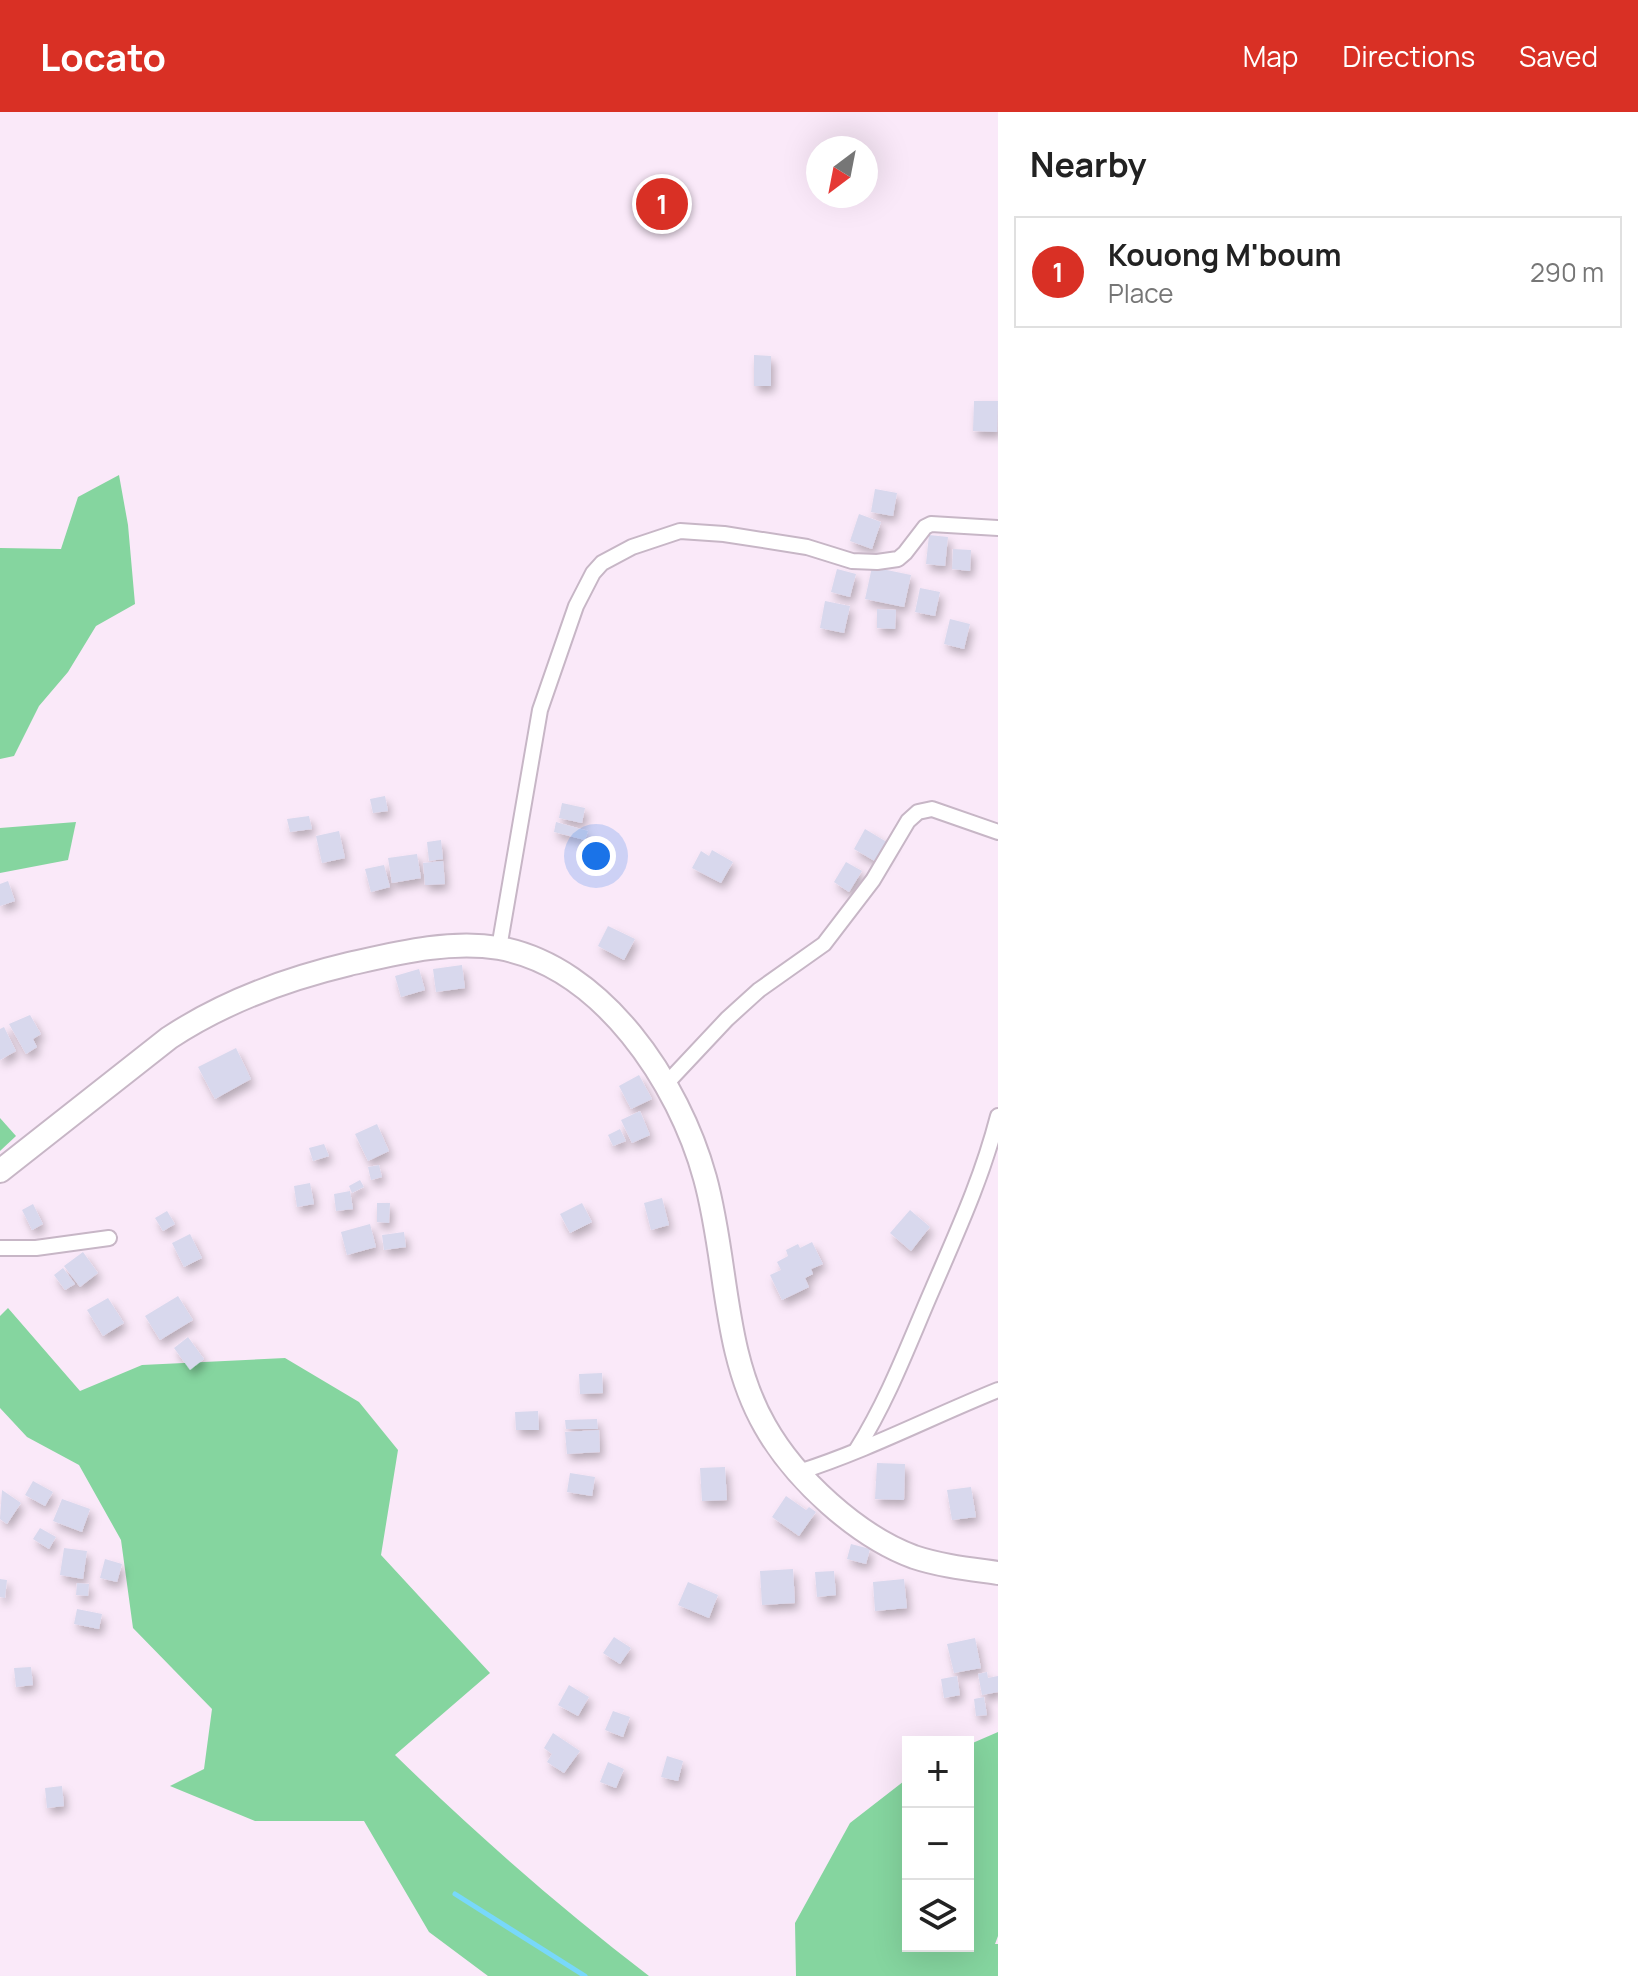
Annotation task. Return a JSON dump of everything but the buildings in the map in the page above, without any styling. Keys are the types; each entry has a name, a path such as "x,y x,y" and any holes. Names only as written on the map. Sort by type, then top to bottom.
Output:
{"street":[{"path":"499,948 540,710 576,606 593,573 602,563 632,547 680,531 724,534 807,547 852,561 877,562 898,559 931,524 998,528"},
{"path":"665,1085 749,1000 824,944 873,880 908,821 918,812 932,809 998,832"},
{"path":"0,1171 169,1038 193,1023 263,991 327,970 419,949 450,946 499,948 539,960 573,978 600,1000 629,1033 665,1085 705,1179 744,1383 765,1426 799,1472 842,1514 899,1550 951,1567 998,1573"},
{"path":"857,1449 889,1393 963,1225 983,1171 998,1116"},
{"path":"0,1248 36,1248 109,1238"},
{"path":"799,1472 890,1438 998,1390"}],"green space":[{"path":"119,475 128,525 135,604 96,626 68,672 39,706 14,756 0,759 0,548 61,549 78,497"},
{"path":"76,822 68,860 0,873 0,828"},
{"path":"0,1118 16,1136 0,1151"},
{"path":"8,1308 80,1391 142,1365 285,1358 359,1402 398,1450 381,1555 490,1673 395,1755 519,1869 649,1976 488,1976 429,1932 364,1821 255,1821 170,1786 204,1769 212,1709 133,1628 121,1540 79,1465 27,1437 0,1408 0,1316"},
{"path":"998,1732 998,1936 995,1944 998,1944 998,1976 796,1976 795,1923 850,1823 902,1783 902,1952 974,1952 974,1742"}],"waterway":[{"path":"455,1894 585,1976"}],"place":[{"name":"Kouong M'boum","path":"662,204"}]}
